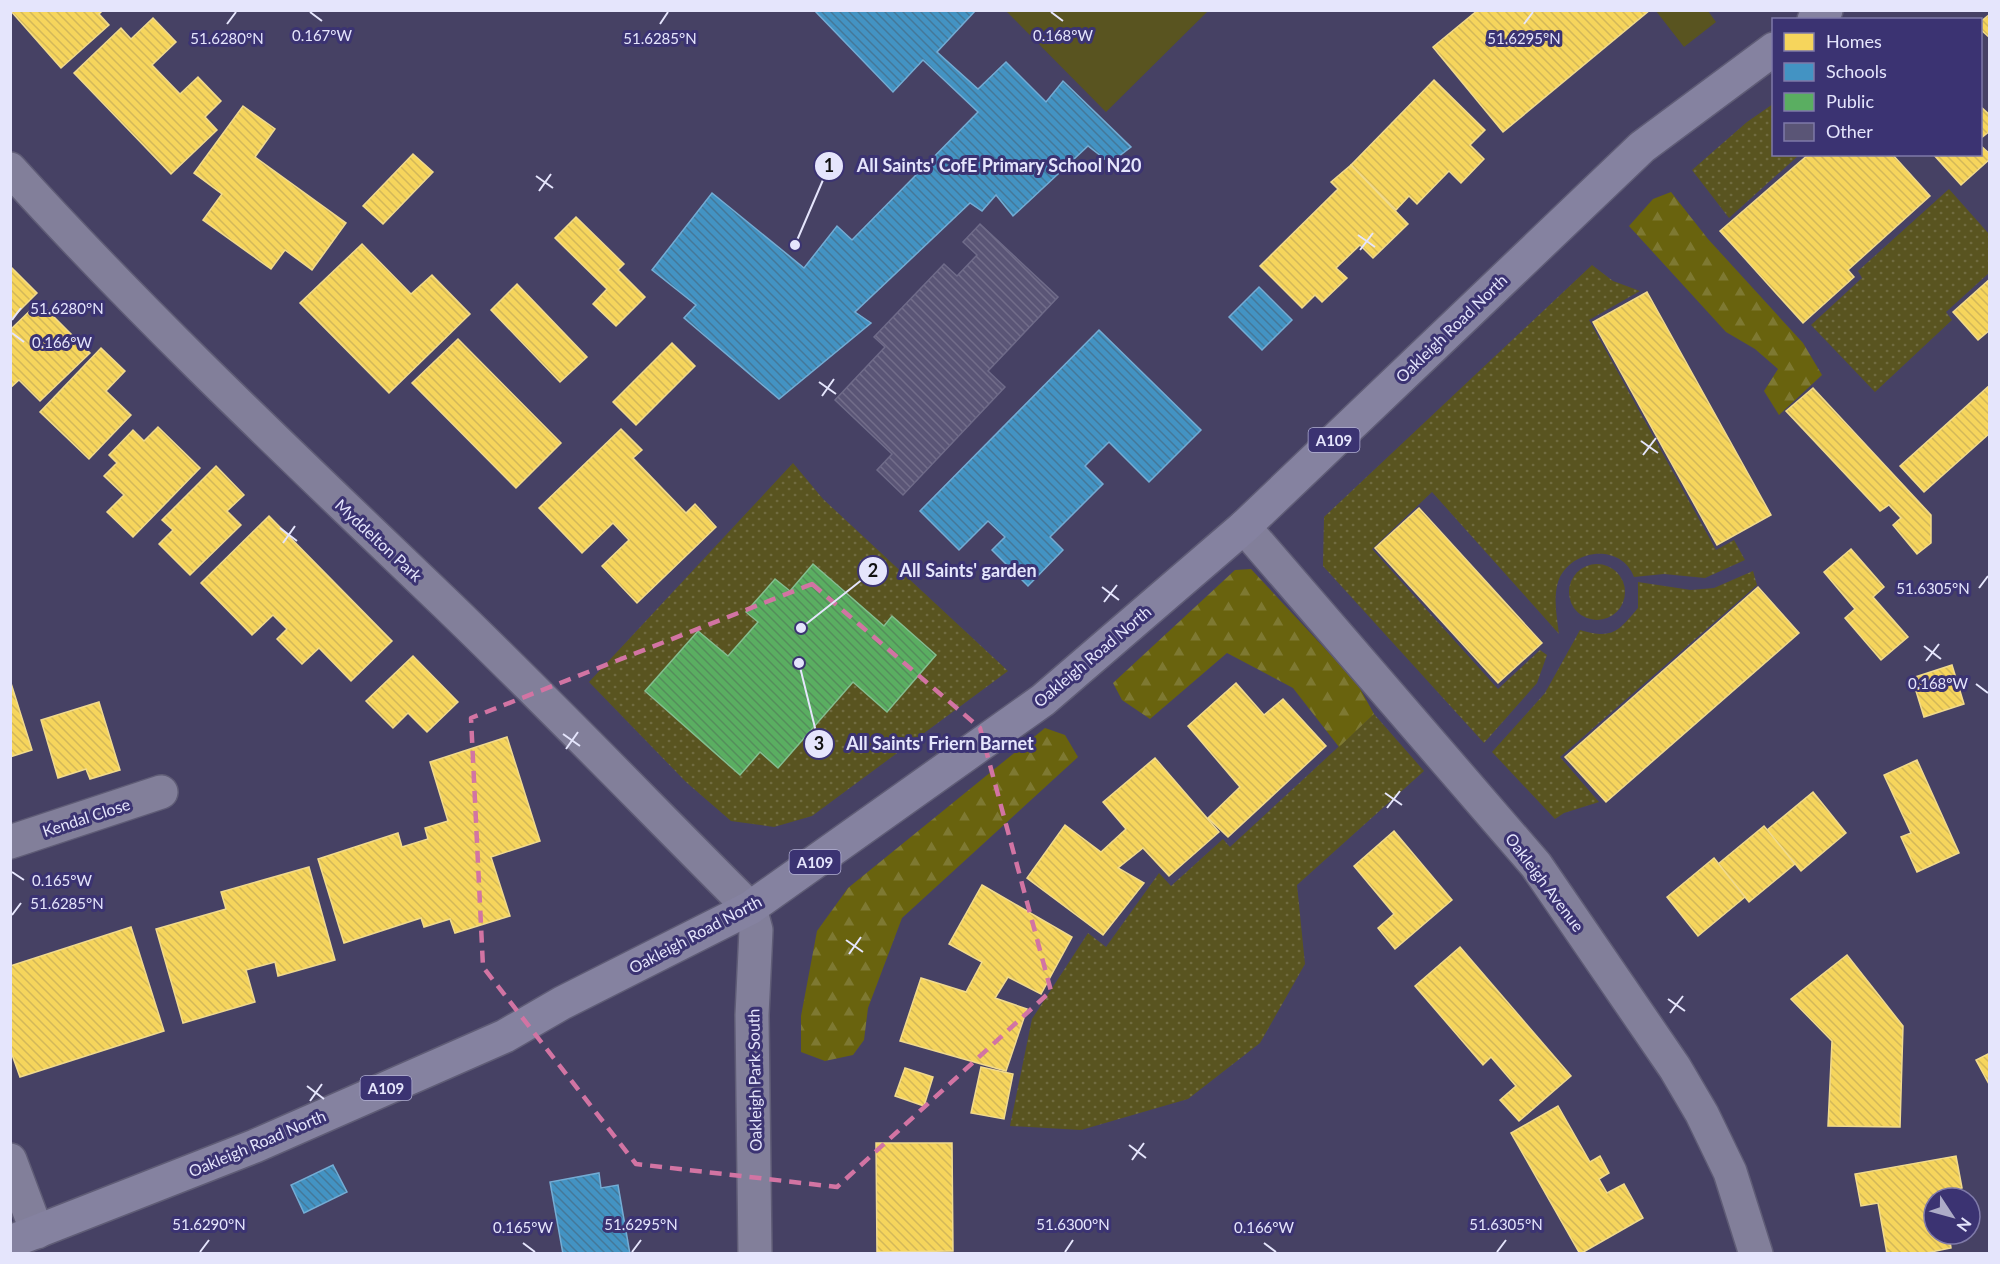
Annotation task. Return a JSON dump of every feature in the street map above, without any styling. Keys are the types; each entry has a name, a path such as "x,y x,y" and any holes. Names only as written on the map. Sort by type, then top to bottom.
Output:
{"main road":[{"name":"Oakleigh Road North","path":"24,1237 255,1146 505,1036 562,1003 750,908 1043,699 1244,527 1642,147 1772,50"}],"street":[{"name":"Myddelton Park","path":"10,169 66,231 325,490 451,609 750,908"},
{"name":"Oakleigh Avenue","path":"1244,527 1536,865 1652,1034 1702,1114 1730,1172 1756,1254"},
{"name":"Kendal Close","path":"10,842 161,792"},
{"name":"Oakleigh Park South","path":"750,908 756,930 752,1015 755,1254"},
{"path":"10,1160 24,1237"}],"highlighted area":[{"path":"812,584 980,728 1051,991 837,1187 636,1164 483,967 471,718"}],"shaded area":[{"path":"1006,11 1208,11 1106,112"},
{"path":"1656,11 1708,11 1716,22 1684,47"},
{"path":"1772,105 1772,156 1798,156 1729,218 1692,170 1747,122"},
{"path":"1949,189 1989,234 1989,273 1946,312 1952,320 1875,392 1811,325 1862,278 1858,271"},
{"path":"1592,265 1613,281 1640,291 1589,320 1716,550 1734,540 1745,560 1705,578 1664,574 1634,577 1618,558 1607,554 1583,557 1573,562 1564,571 1558,582 1556,615 1559,634 1432,492 1372,549 1498,689 1540,650 1547,655 1537,683 1484,743 1323,566 1324,517"},
{"path":"793,463 823,499 1008,671 812,816 774,827 731,821 686,782 589,682"},
{"path":"1591,564 1603,564 1613,568 1621,576 1625,592 1621,608 1613,616 1603,620 1591,620 1581,616 1573,608 1569,598 1569,586 1573,576 1581,568"},
{"path":"1753,571 1757,585 1560,757 1599,802 1564,813 1555,819 1492,752 1545,693 1580,630 1600,634 1613,632 1638,608 1638,582 1691,590 1714,588"},
{"path":"1374,714 1424,771 1297,885 1305,964 1260,1043 1188,1099 1081,1130 1010,1126 1032,1019 1088,933 1106,947 1159,873 1171,886 1223,839 1230,847"}],"green space":[{"path":"1671,192 1708,239 1803,343 1822,375 1779,415 1764,391 1778,369 1755,349 1726,332 1629,226 1653,199"},
{"path":"1251,569 1357,683 1374,714 1339,747 1293,688 1227,653 1150,719 1122,700 1113,683 1235,570"},
{"path":"1045,728 1065,735 1078,757 902,918 868,1008 864,1040 853,1055 825,1061 801,1052 801,1016 817,931 848,888"}],"building: Homes":[{"path":"10,10 103,10 99,14 109,25 61,68"},
{"path":"1478,10 1650,10 1503,132 1433,47"},
{"path":"1990,14 1990,38 1982,31 1982,20"},
{"path":"153,18 176,42 152,65 180,94 198,77 221,101 205,117 217,130 171,174 74,73 121,28 131,39"},
{"path":"1434,80 1485,130 1470,145 1484,159 1461,183 1449,171 1417,204 1409,196 1396,210 1351,165"},
{"path":"243,106 275,129 255,157 346,223 312,270 285,250 271,269 203,220 222,194 194,173"},
{"path":"1982,108 1990,115 1990,131 1982,137"},
{"path":"1982,147 1990,154 1990,159 1961,185 1935,156 1982,156"},
{"path":"413,154 433,172 383,224 363,206"},
{"path":"1807,156 1894,156 1930,196 1848,270 1854,277 1803,323 1720,231"},
{"path":"1351,165 1408,224 1373,258 1360,245 1336,268 1347,278 1322,302 1315,295 1302,308 1260,266 1338,189 1331,182"},
{"path":"576,217 624,264 618,270 645,297 616,326 593,304 607,289 555,238"},
{"path":"362,244 411,294 432,275 470,314 389,393 300,303"},
{"path":"10,266 37,293 10,320"},
{"path":"1990,279 1990,330 1978,340 1953,312"},
{"path":"517,284 587,357 560,382 491,310"},
{"path":"1647,292 1771,515 1717,545 1593,322"},
{"path":"39,302 90,353 40,401 19,380 10,388 10,330"},
{"path":"458,339 561,443 516,488 412,383"},
{"path":"672,343 695,366 636,425 613,402"},
{"path":"101,348 125,371 106,391 131,415 89,459 40,412"},
{"path":"1990,385 1990,433 1924,492 1900,466"},
{"path":"1813,388 1931,515 1931,543 1917,554 1893,525 1901,518 1889,505 1880,511 1786,411"},
{"path":"158,427 200,468 133,537 107,512 124,495 104,476 117,463 109,455 133,430 144,441"},
{"path":"621,429 642,450 633,458 686,513 695,504 716,527 637,603 602,566 629,540 613,523 582,553 539,508"},
{"path":"216,466 244,495 227,511 241,525 190,575 159,544 173,530 162,520"},
{"path":"1419,508 1542,643 1498,683 1375,548"},
{"path":"269,516 392,641 351,681 319,648 302,664 277,639 287,629 273,615 252,635 201,583"},
{"path":"1851,549 1884,587 1873,597 1908,637 1881,660 1845,618 1855,609 1824,572"},
{"path":"1758,587 1799,633 1606,802 1565,757"},
{"path":"413,656 458,702 427,732 408,713 393,728 366,701"},
{"path":"1952,665 1964,704 1924,717 1912,678"},
{"path":"10,680 32,750 10,757"},
{"path":"1236,683 1264,715 1283,699 1326,746 1228,837 1208,818 1240,787 1188,726"},
{"path":"99,702 120,770 90,779 86,769 58,778 41,720"},
{"path":"507,737 540,841 491,857 510,916 455,933 450,919 424,927 421,918 344,943 318,859 398,833 402,847 428,839 425,828 448,821 430,762"},
{"path":"1155,758 1219,832 1169,876 1143,848 1118,868 1144,883 1103,935 1027,878 1065,825 1101,852 1126,829 1103,802"},
{"path":"1917,760 1959,853 1917,872 1901,837 1911,833 1884,775"},
{"path":"1813,792 1846,833 1801,871 1767,830"},
{"path":"1764,826 1795,864 1749,902 1718,864"},
{"path":"1394,831 1452,900 1395,949 1378,928 1394,914 1354,866"},
{"path":"1714,858 1745,897 1698,936 1667,897"},
{"path":"309,867 335,960 278,976 275,962 246,970 255,1002 183,1023 156,929 226,909 221,892"},
{"path":"982,885 1072,937 1041,994 1008,977 995,998 1027,1009 1006,1071 900,1041 921,978 966,992 982,962 949,944"},
{"path":"131,927 164,1031 20,1077 10,1049 10,966"},
{"path":"1460,947 1571,1076 1519,1121 1500,1100 1516,1086 1491,1057 1483,1065 1415,986"},
{"path":"1847,955 1903,1026 1900,1127 1828,1126 1832,1041 1791,999"},
{"path":"1990,1053 1990,1086 1976,1060"},
{"path":"981,1067 1013,1074 1004,1119 971,1113"},
{"path":"905,1068 933,1077 924,1106 895,1096"},
{"path":"1558,1106 1590,1162 1600,1156 1609,1173 1599,1179 1607,1193 1624,1184 1643,1218 1580,1254 1511,1133"},
{"path":"876,1143 952,1143 953,1251 877,1252"},
{"path":"1956,1156 1962,1186 1922,1186 1922,1246 1951,1246 1951,1248 1921,1254 1887,1254 1878,1203 1861,1206 1855,1174"}],"building: Schools":[{"path":"814,10 976,10 937,52 978,89 1006,62 1046,102 1063,81 1131,147 1110,163 1088,146 1013,216 996,195 982,211 970,203 855,312 871,323 779,399 684,318 696,305 652,270 712,193 804,268 837,226 852,240 978,112 923,60 893,92"},
{"path":"1259,287 1292,320 1262,350 1229,317"},
{"path":"1099,330 1201,430 1149,482 1109,442 1085,466 1103,484 1050,537 1063,550 1028,586 992,550 1005,537 988,521 959,550 920,511"},
{"path":"333,1165 347,1192 304,1213 291,1185"},
{"path":"599,1173 601,1188 618,1185 630,1254 563,1254 550,1182"}],"building: Public":[{"path":"813,564 884,626 892,616 936,655 887,712 853,682 778,768 760,752 740,775 645,691 698,631 728,656 758,622 746,612 775,579 790,591"}],"building: Other":[{"path":"980,224 1058,297 988,371 1005,387 903,495 877,470 892,454 835,400 885,347 874,337 944,264 957,276 977,255 963,242"}],"place":[{"name":"All Saints' CofE Primary School N20","path":"795,245"},
{"name":"All Saints' garden","path":"801,628"},
{"name":"All Saints' Friern Barnet","path":"799,663"}]}
